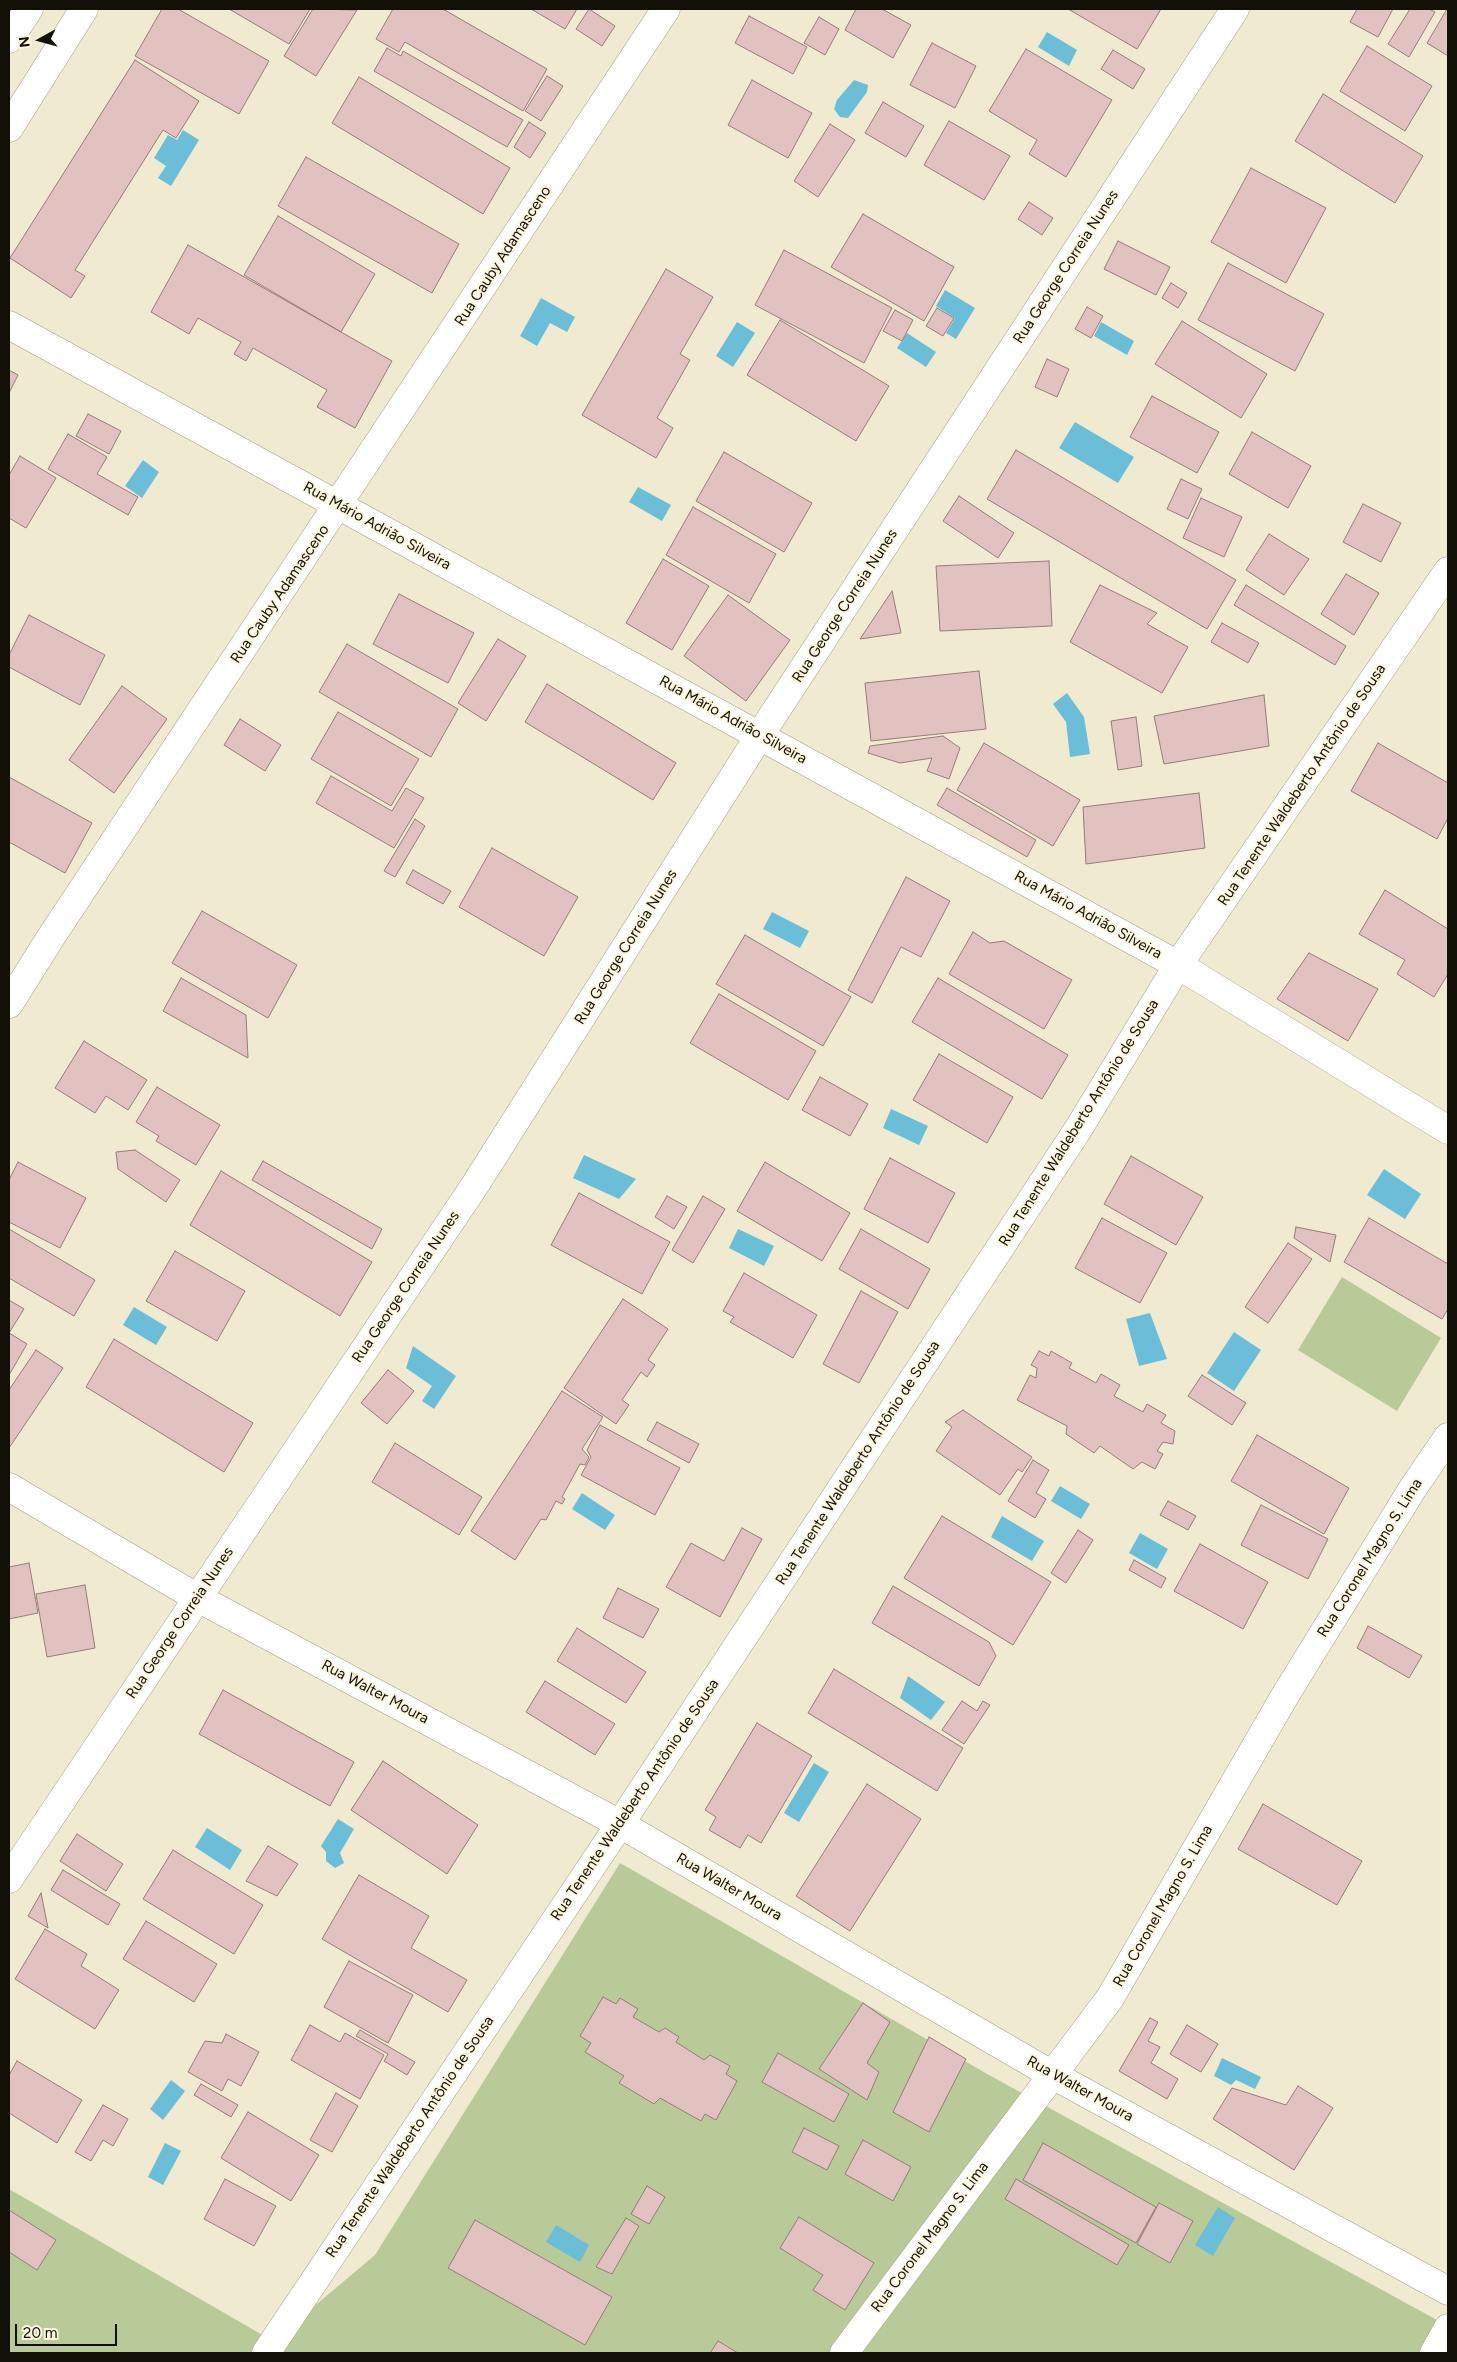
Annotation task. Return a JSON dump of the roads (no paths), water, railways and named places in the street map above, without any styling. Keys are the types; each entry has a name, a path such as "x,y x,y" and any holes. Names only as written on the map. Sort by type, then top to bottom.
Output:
{"street":[{"path":"9,39 29,9"},
{"path":"9,128 84,9"},
{"name":"Rua Cauby Adamasceno","path":"9,1004 62,920 339,505 666,9"},
{"name":"Rua George Correia Nunes","path":"9,1879 196,1597 475,1185 760,735 1235,9"},
{"name":"Rua Mário Adrião Silveira","path":"9,325 1178,965 1448,1130"},
{"name":"Rua Tenente Waldeberto Antônio de Sousa","path":"266,2353 620,1824 1078,1131 1178,965 1448,570"},
{"name":"Rua Coronel Magno S. Lima","path":"844,2353 1051,2074 1110,1998 1286,1694 1414,1488 1448,1437"},
{"name":"Rua Walter Moura","path":"9,1487 196,1597 620,1824 1051,2074 1448,2291"},
{"path":"1434,2353 1448,2328"}],"water":[{"path":"1047,32 1077,50 1069,66 1038,47"},
{"path":"854,80 868,85 867,92 848,118 840,117 834,109 837,100"},
{"path":"183,130 199,140 171,186 158,178 166,166 154,158 168,135 177,140"},
{"path":"945,290 975,308 956,339 946,333 955,318 936,306"},
{"path":"541,298 575,317 567,332 550,323 537,346 520,336"},
{"path":"737,322 755,333 733,367 716,356"},
{"path":"1101,322 1134,341 1127,355 1094,336"},
{"path":"907,333 936,352 926,367 897,348"},
{"path":"1075,422 1134,457 1118,483 1059,448"},
{"path":"143,460 159,472 142,498 125,486"},
{"path":"638,487 671,505 662,521 629,502"},
{"path":"1067,693 1084,717 1090,754 1070,757 1066,722 1053,704"},
{"path":"772,912 809,931 800,948 763,929"},
{"path":"891,1109 928,1126 919,1145 883,1128"},
{"path":"584,1155 636,1179 619,1199 573,1178"},
{"path":"1384,1169 1421,1194 1405,1219 1367,1195"},
{"path":"738,1229 774,1246 764,1266 729,1248"},
{"path":"134,1307 167,1327 156,1345 123,1325"},
{"path":"1150,1313 1167,1359 1139,1366 1126,1319"},
{"path":"1234,1332 1261,1350 1234,1391 1207,1373"},
{"path":"413,1346 456,1376 434,1409 422,1401 432,1386 406,1368"},
{"path":"1060,1486 1090,1504 1081,1519 1051,1501"},
{"path":"582,1493 615,1515 605,1530 572,1509"},
{"path":"1002,1516 1044,1541 1032,1561 991,1537"},
{"path":"1140,1533 1168,1549 1157,1569 1129,1553"},
{"path":"908,1676 945,1702 931,1720 900,1698"},
{"path":"814,1763 829,1772 799,1822 784,1813"},
{"path":"338,1819 354,1829 340,1853 344,1863 335,1868 326,1861 326,1852 321,1846"},
{"path":"207,1828 242,1850 230,1870 195,1847"},
{"path":"1222,2058 1261,2077 1255,2089 1236,2080 1231,2085 1214,2076"},
{"path":"171,2080 185,2091 163,2120 150,2109"},
{"path":"165,2143 181,2151 163,2185 148,2177"},
{"path":"1218,2207 1235,2218 1213,2256 1195,2245"},
{"path":"556,2225 589,2245 580,2262 546,2242"}]}
